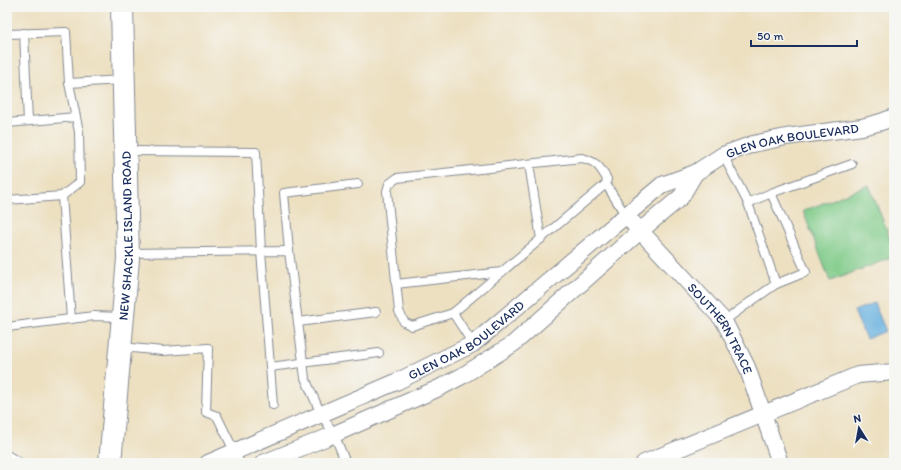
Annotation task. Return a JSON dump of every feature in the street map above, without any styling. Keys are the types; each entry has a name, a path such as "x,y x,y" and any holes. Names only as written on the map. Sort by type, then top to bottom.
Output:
{"main road":[{"name":"NEW SHACKLE ISLAND ROAD","path":"110,463 128,253 122,7"}],"street":[{"name":"GLEN OAK BOULEVARD","path":"208,463 238,457 321,414 396,382 473,344 662,185 695,173 723,155 753,144 779,138 862,127 894,117"},
{"name":"GLEN OAK BOULEVARD","path":"263,463 439,388 462,376 513,344 640,231 681,197 695,173"},
{"name":"SOUTHERN TRACE","path":"626,216 724,321 747,367 780,463"},
{"path":"644,463 762,413 858,375 894,372"}],"lane":[{"path":"7,34 66,32 69,83 79,132 80,182 62,196 7,200"},
{"path":"24,33 28,121"},
{"path":"69,83 123,80"},
{"path":"7,123 76,117"},
{"path":"125,151 256,152 261,251 272,405"},
{"path":"723,155 748,204 776,284"},
{"path":"606,184 453,313 412,326 404,322 399,311 387,191 389,184 397,178 582,158 599,165 607,179 606,184 626,216"},
{"path":"529,164 541,240"},
{"path":"748,204 771,193 852,164"},
{"path":"346,463 334,434 321,414 305,378 289,250 284,193 358,184"},
{"path":"724,321 776,284 806,272 771,193"},
{"path":"62,196 71,319"},
{"path":"128,253 289,250"},
{"path":"396,284 502,272"},
{"path":"298,322 376,312"},
{"path":"453,313 473,344"},
{"path":"7,327 94,316 123,317"},
{"path":"120,347 163,351 208,348 206,412 217,416 238,457"},
{"path":"270,368 379,353"},
{"path":"7,455 20,463"}],"green space":[{"path":"869,185 894,249 894,257 830,281 803,211"}],"water":[{"path":"874,303 886,331 866,339 854,311"}]}
